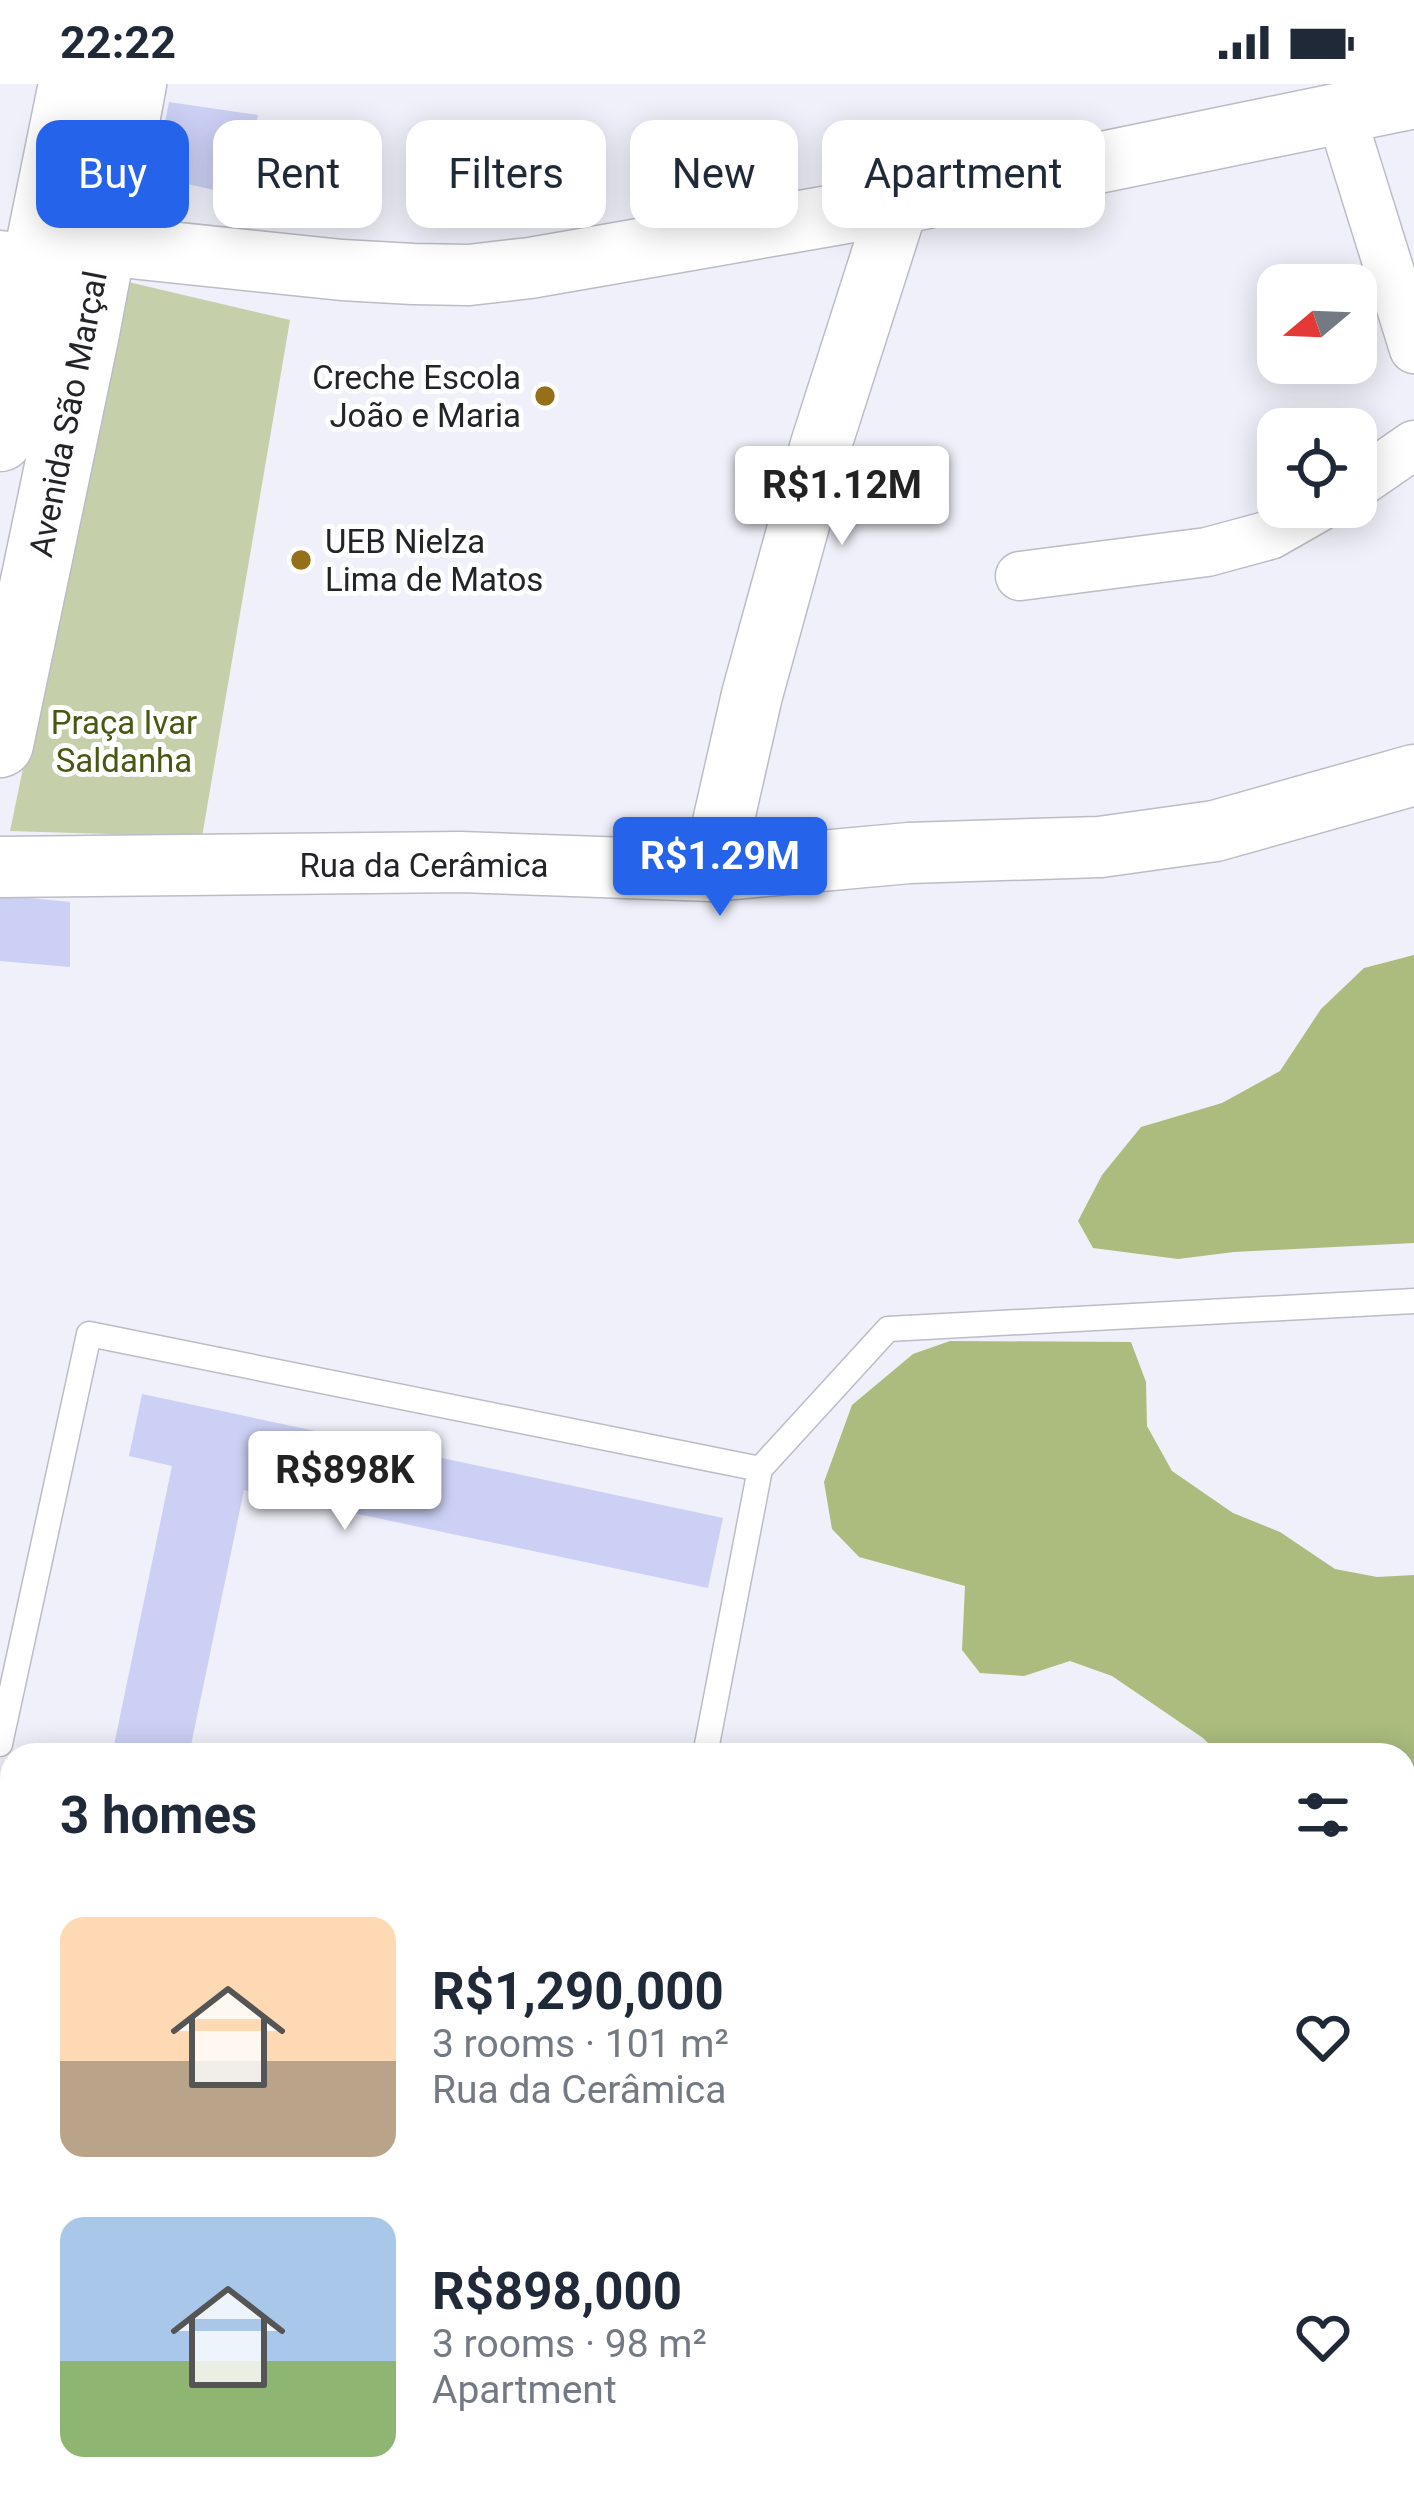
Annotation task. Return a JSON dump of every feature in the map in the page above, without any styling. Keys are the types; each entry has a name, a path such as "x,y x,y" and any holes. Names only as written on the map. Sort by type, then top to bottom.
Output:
{"main road":[{"name":"Avenida São Marçal","path":"0,438 18,264 72,84"},
{"name":"Avenida São Marçal","path":"0,744 133,84"}],"street":[{"path":"1105,159 1370,101 1414,350"},
{"path":"18,264 102,244 342,270 470,274 530,268 822,217"},
{"path":"712,871 752,695 814,470 890,228"},
{"path":"1377,471 1414,445"},
{"path":"1020,576 1207,552 1282,528"},
{"name":"Rua da Cerâmica","path":"0,867 460,862 712,871 909,853 1100,847 1215,832 1414,775"}],"lane":[{"path":"707,1743 760,1468 888,1329 1414,1301"},
{"path":"0,1743 89,1334 760,1468"}],"green space":[{"name":"Praça Ivar Saldanha","path":"124,281 290,320 202,837 10,831"},
{"path":"1414,955 1414,1243 1178,1259 1093,1248 1078,1221 1102,1175 1141,1127 1222,1103 1280,1071 1321,1009 1364,968"},
{"path":"950,1341 1131,1342 1146,1382 1147,1426 1172,1471 1233,1513 1280,1532 1335,1569 1377,1577 1414,1575 1414,1743 1208,1743 1112,1676 1070,1661 1024,1676 980,1673 962,1650 965,1586 859,1557 832,1529 824,1482 852,1405 913,1354"}],"building":[{"path":"169,102 258,115 257,120 213,120 213,190 189,184 189,120 166,120"},
{"path":"0,895 70,902 70,967 0,961"},
{"path":"142,1394 723,1518 708,1588 244,1490 191,1743 114,1743 172,1466 129,1456"}],"place":[{"name":"Creche Escola João e Maria","path":"545,396"},
{"name":"UEB Nielza Lima de Matos","path":"301,560"}]}
